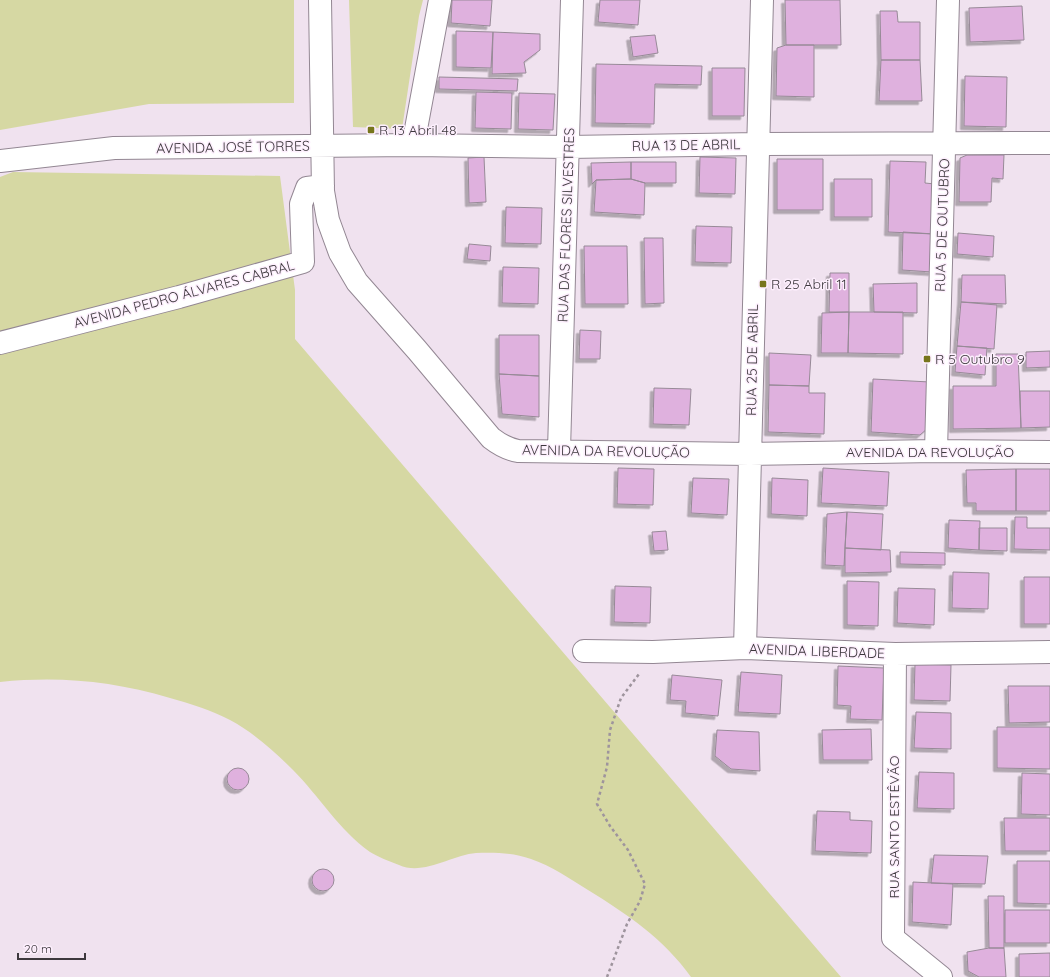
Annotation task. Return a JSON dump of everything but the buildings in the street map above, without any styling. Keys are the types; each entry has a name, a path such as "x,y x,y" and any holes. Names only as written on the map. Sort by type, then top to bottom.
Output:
{"street":[{"name":"AVENIDA JOSÉ TORRES","path":"0,161 114,148 322,146 320,0"},
{"path":"413,145 440,0"},
{"name":"RUA DAS FLORES SILVESTRES","path":"559,450 572,0"},
{"name":"RUA 25 DE ABRIL","path":"745,648 762,0"},
{"name":"RUA 5 DE OUTUBRO","path":"936,450 948,0"},
{"name":"RUA 13 DE ABRIL","path":"322,146 413,145 568,147 758,144 1050,143"},
{"name":"AVENIDA DA REVOLUÇÃO","path":"322,146 322,186 328,220 340,253 358,282 491,438 508,449 518,451 559,450 750,454 936,450 1050,452"},
{"name":"AVENIDA PEDRO ÁLVARES CABRAL","path":"0,343 194,293 303,262 301,204 307,188 322,186"},
{"name":"AVENIDA LIBERDADE","path":"584,651 653,652 745,648 895,654 1050,652"},
{"name":"RUA SANTO ESTÊVÃO","path":"895,654 893,938 941,977"}],"path":[{"path":"607,977 627,924 640,901 645,884 628,850 610,826 597,804 607,767 610,730 621,698 653,652"}],"green space":[{"path":"0,0 294,0 294,103 149,104 0,130"},
{"path":"349,0 423,0 419,16 402,129 353,127"},
{"path":"13,172 280,176 295,290 295,339 841,977 691,977 657,939 631,918 568,877 539,862 511,854 476,853 457,857 428,867 408,868 373,854 349,834 303,780 271,749 239,725 216,713 149,692 107,684 65,680 22,680 0,682 0,177"}],"place":[{"name":"R 13 Abril 48","path":"371,130"},
{"name":"R 25 Abril 11","path":"763,284"},
{"name":"R 5 Outubro 9","path":"927,359"}]}
